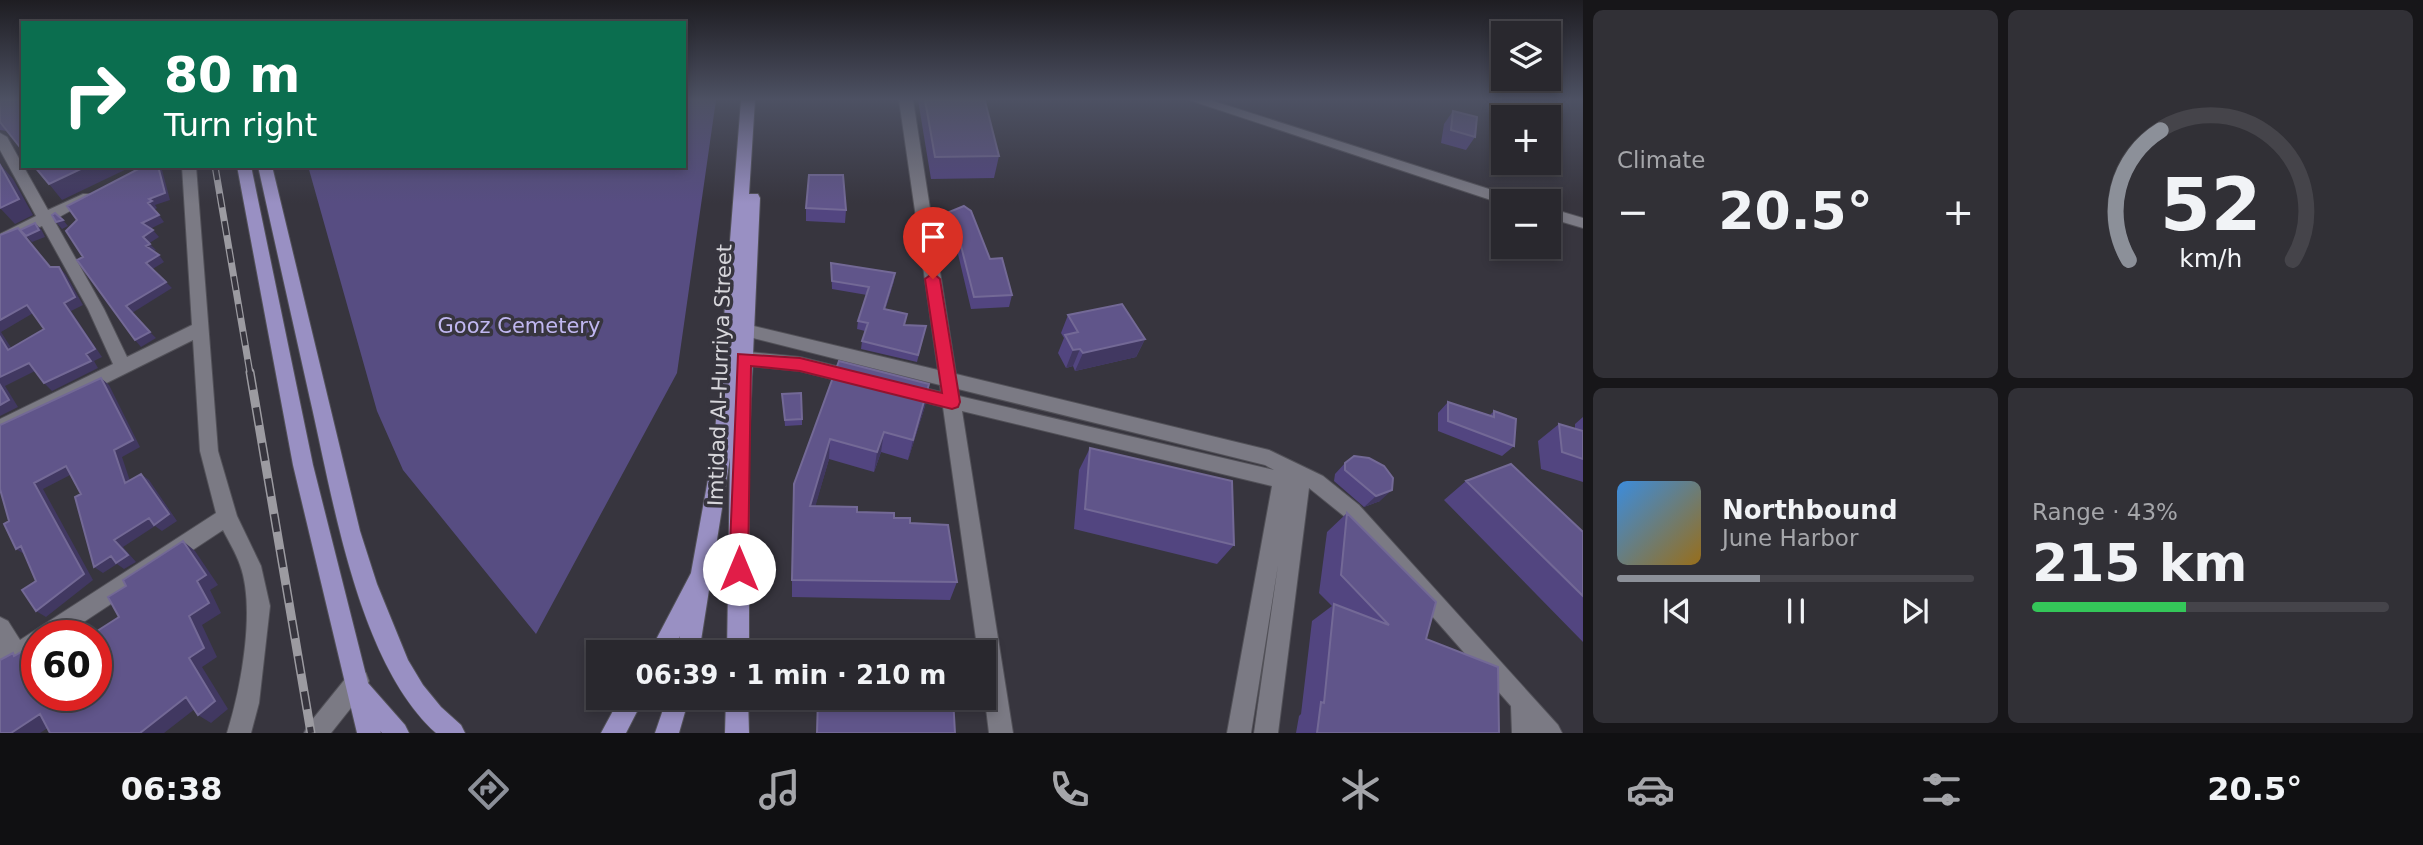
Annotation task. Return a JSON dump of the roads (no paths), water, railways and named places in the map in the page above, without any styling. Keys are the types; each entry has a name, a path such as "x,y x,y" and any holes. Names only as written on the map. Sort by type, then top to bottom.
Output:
{"main road":[{"path":"690,640 736,358 747,134"},
{"name":"Imtidad Al-Hurriya Street","path":"738,329 755,134"},
{"path":"244,168 303,466 369,733"},
{"path":"265,168 350,531 365,577 385,632 411,686 425,707 453,733"},
{"name":"Imtidad Al-Hurriya Street","path":"736,358 738,640"},
{"path":"666,640 705,562"},
{"path":"359,685 397,733"},
{"path":"613,733 626,710"},
{"path":"667,733 674,710"},
{"path":"737,710 737,733"}],"street":[{"path":"911,134 1002,733"},
{"path":"1301,134 1491,195"},
{"path":"0,137 92,300 122,365"},
{"path":"189,168 209,451 227,517 251,566 259,606 248,702 239,733"},
{"path":"0,240 105,189"},
{"path":"1561,217 1583,223"},
{"path":"0,428 201,328"},
{"path":"738,329 948,381 1095,413 1290,473 1328,489 1352,511 1550,733"},
{"path":"736,358 800,365 952,402 1290,473"},
{"path":"1239,733 1290,473"},
{"path":"1266,733 1290,473"},
{"path":"68,620 227,517"},
{"path":"0,628 8,660"},
{"path":"1483,658 1483,696"},
{"path":"316,733 359,685"},
{"path":"1522,702 1524,733"}],"railway":[{"path":"215,168 250,373"},
{"path":"250,372 311,733"}],"park label":[{"name":"Gooz Cemetery","path":"519,326"}]}
